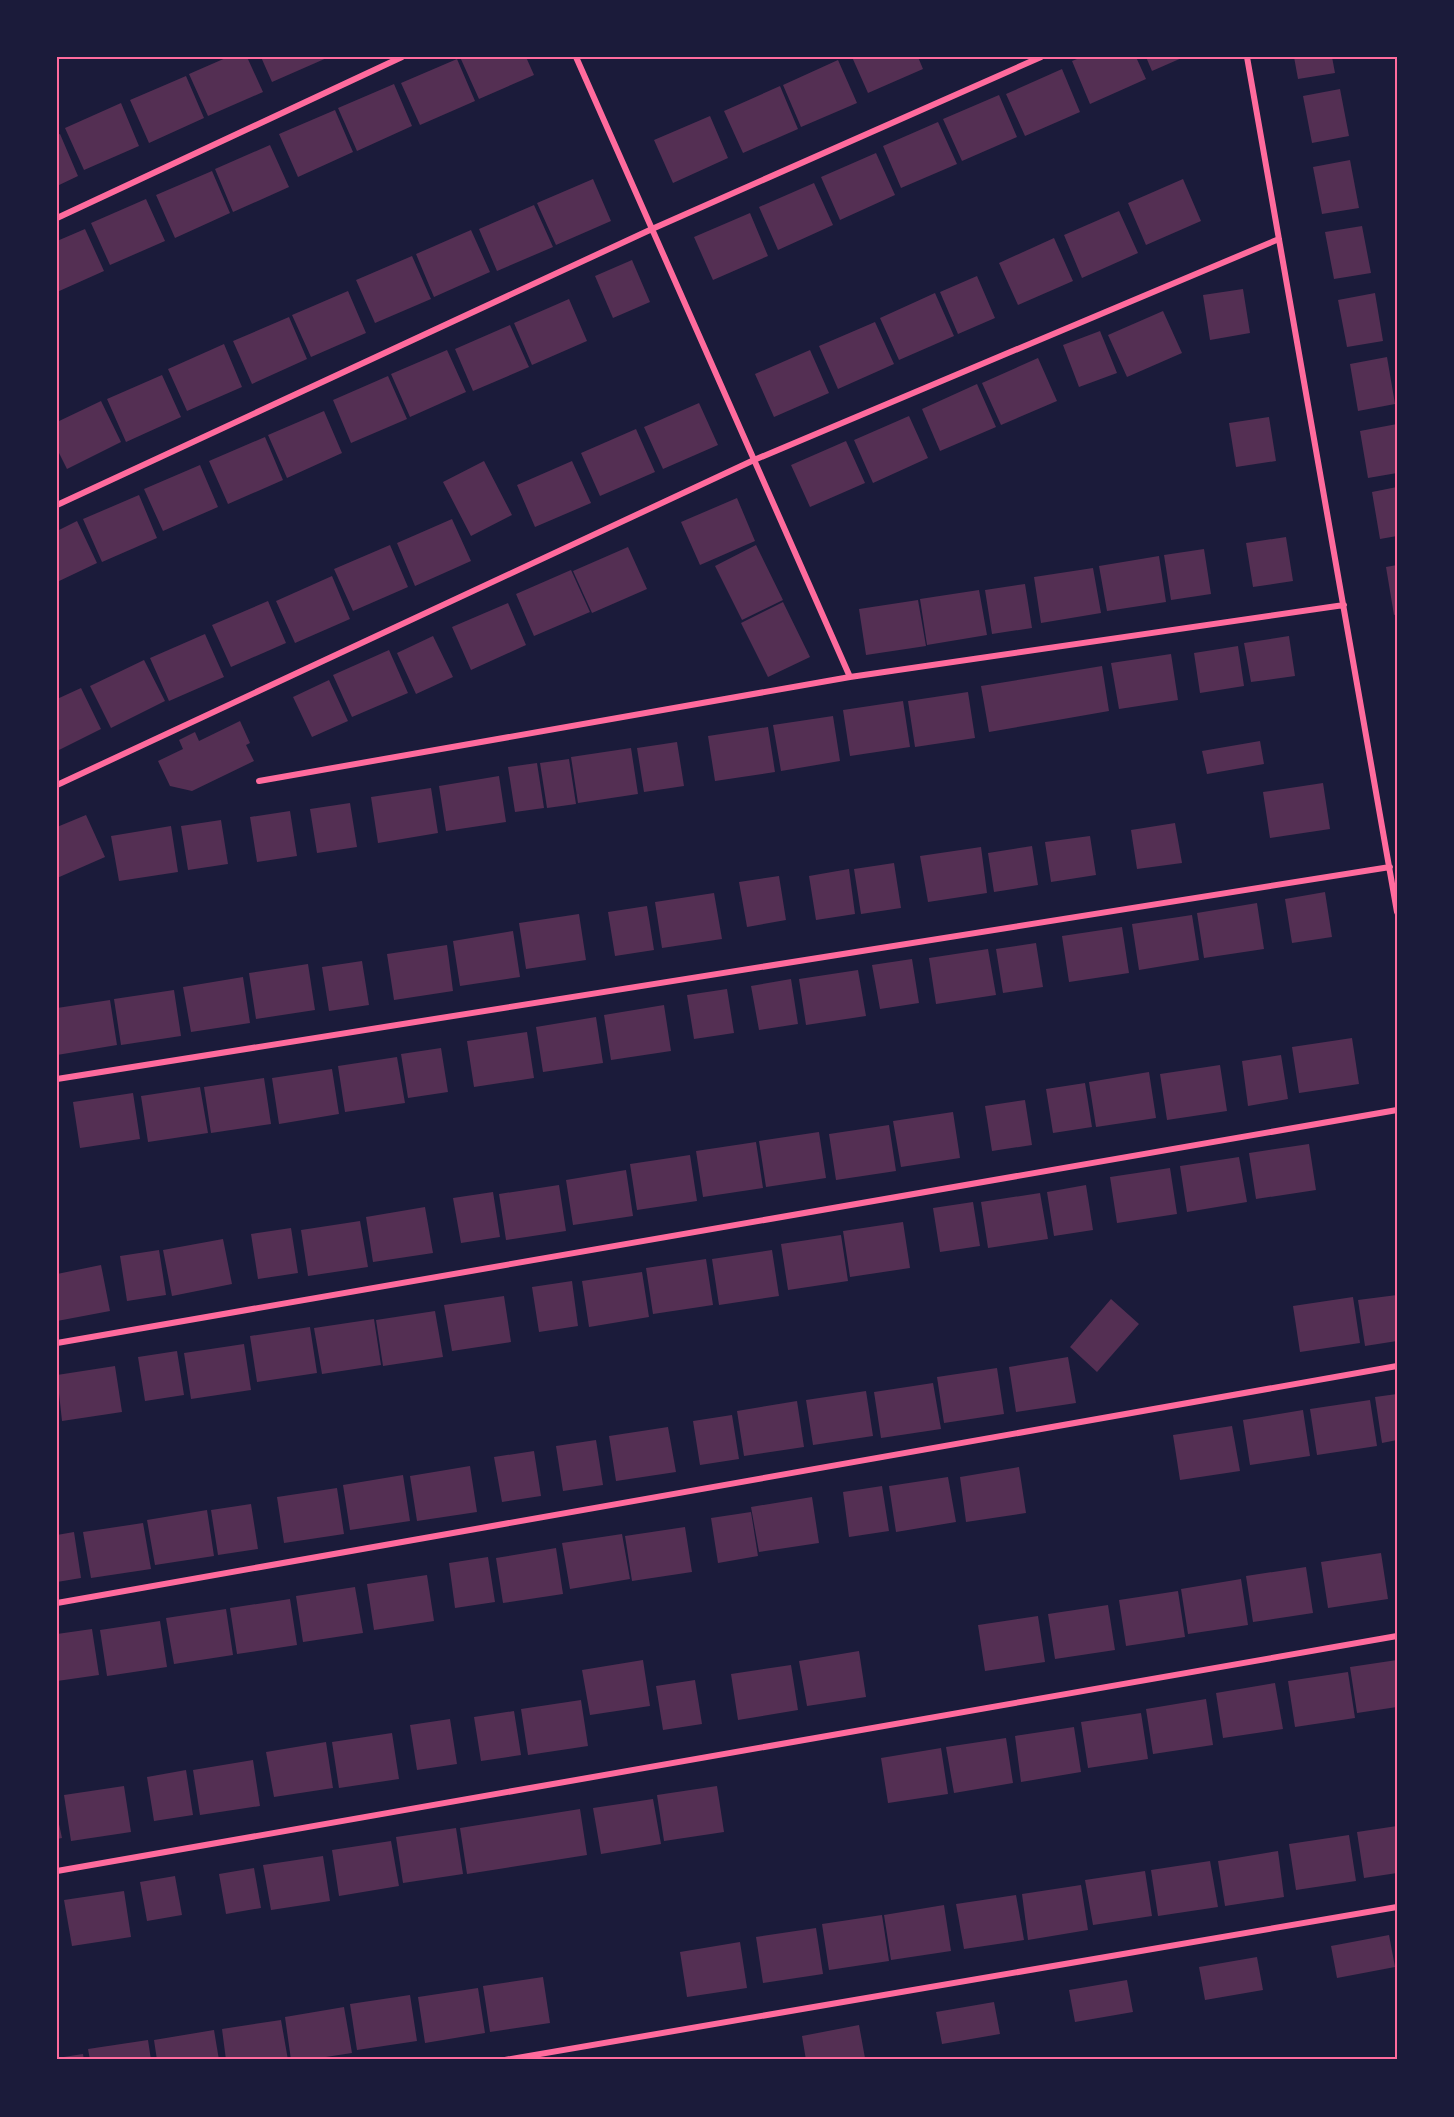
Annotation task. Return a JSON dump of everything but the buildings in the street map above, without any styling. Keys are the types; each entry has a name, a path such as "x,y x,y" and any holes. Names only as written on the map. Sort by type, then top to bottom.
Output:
{"street":[{"path":"57,218 402,57"},
{"path":"576,57 850,677"},
{"path":"57,505 652,230 1041,57"},
{"path":"1247,57 1397,912"},
{"path":"57,785 754,460 1279,239"},
{"path":"260,781 850,677 1344,605"},
{"path":"57,1079 1390,867"},
{"path":"57,1343 1397,1110"},
{"path":"57,1603 1397,1366"},
{"path":"57,1871 1397,1636"},
{"path":"505,2060 1397,1907"}]}
